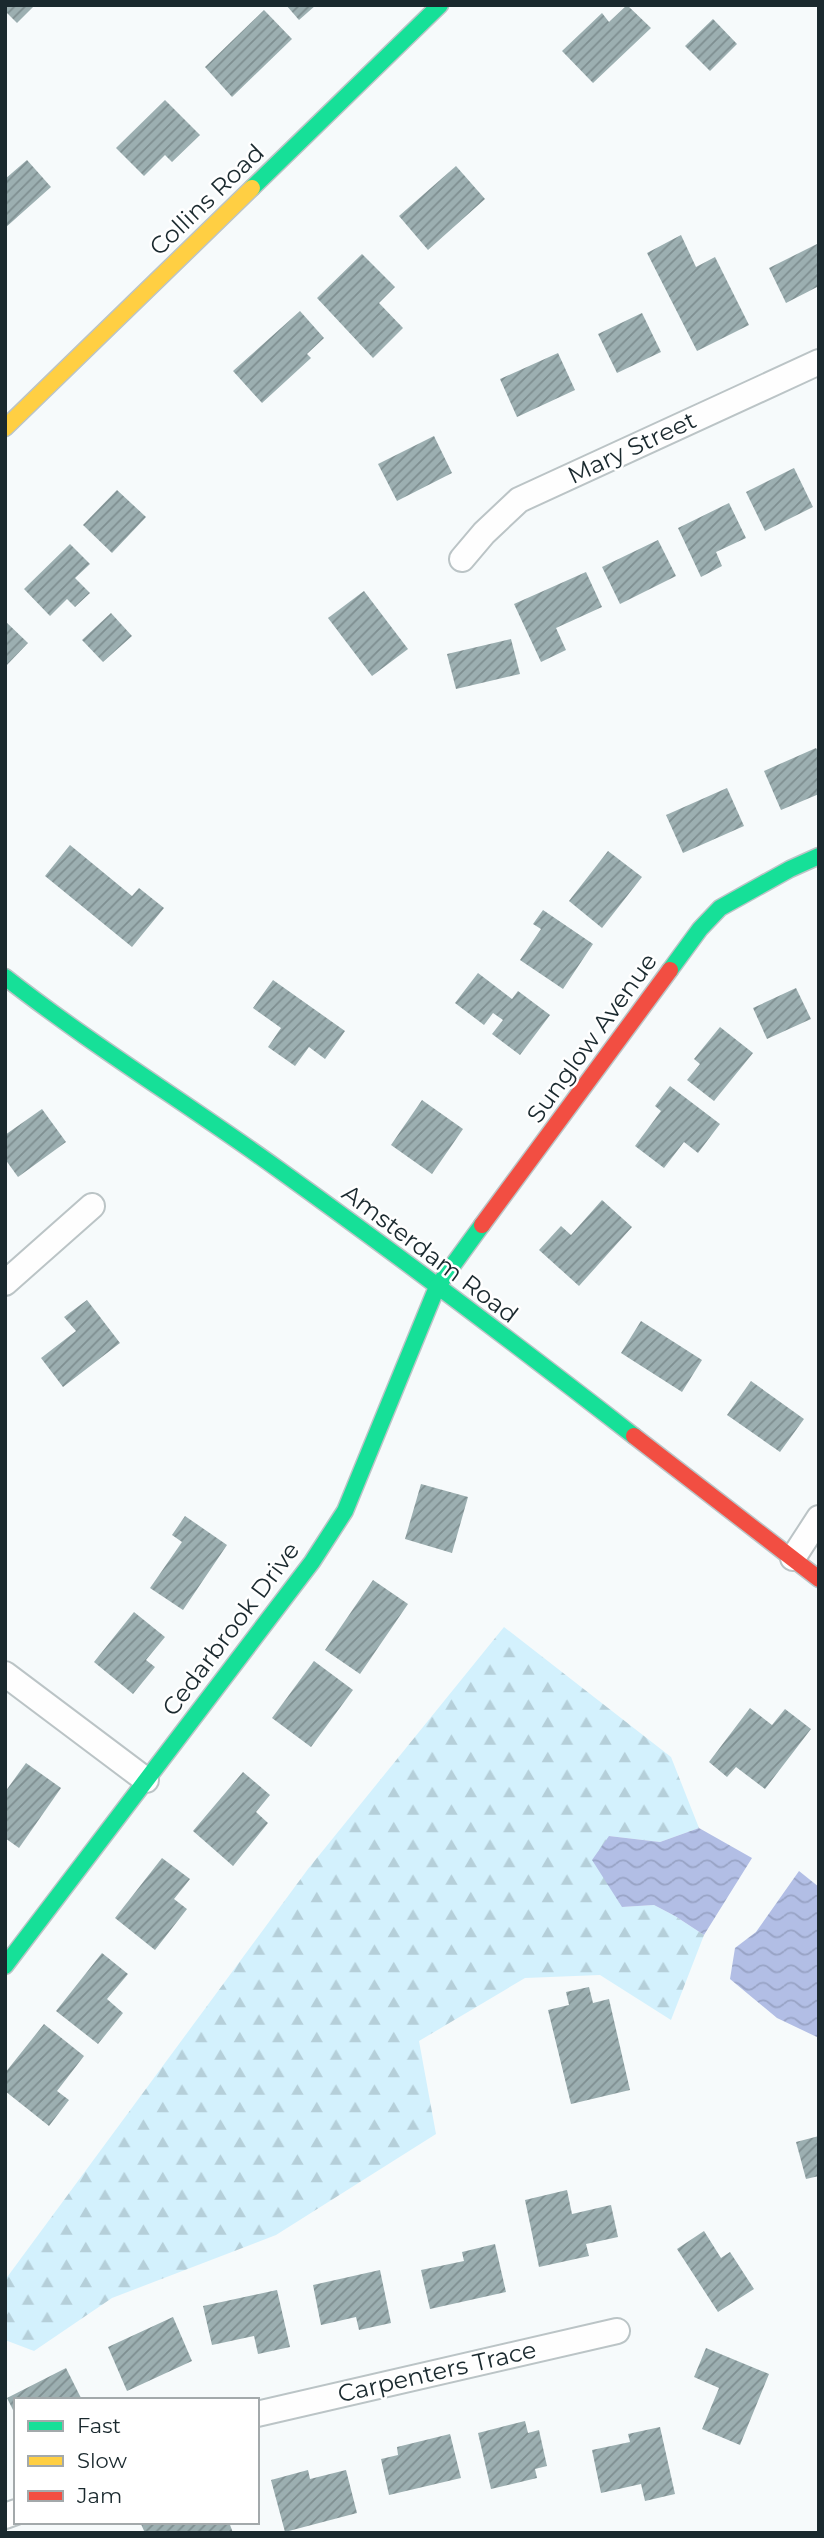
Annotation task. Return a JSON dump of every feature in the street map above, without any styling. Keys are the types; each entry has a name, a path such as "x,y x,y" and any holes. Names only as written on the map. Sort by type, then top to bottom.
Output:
{"main road":[{"name":"Collins Road","path":"5,428 440,5"},
{"name":"Sunglow Avenue","path":"437,1287 700,929 720,908 819,856"},
{"name":"Amsterdam Road","path":"5,977 127,1068 276,1167 819,1578"},
{"name":"Cedarbrook Drive","path":"5,1966 312,1562 345,1511 437,1287"}],"street":[{"name":"Mary Street","path":"462,559 484,533 519,500 819,362"},
{"path":"5,1283 92,1206"},
{"path":"793,1558 819,1518"},
{"path":"5,1674 146,1780"},
{"name":"Carpenters Trace","path":"259,2414 617,2331"}],"green space":[{"path":"504,1627 671,1757 699,1828 660,1842 609,1836 622,1907 654,1905 704,1935 671,2020 600,1975 525,1978 419,2041 436,2134 276,2235 112,2298 34,2351 5,2340 5,2280 308,1869"}],"water":[{"path":"699,1828 752,1858 704,1935 654,1905 622,1907 592,1860 609,1836 660,1842"},
{"path":"799,1871 819,1887 819,2038 777,2018 730,1979 735,1948 756,1932"}],"building":[{"path":"5,5 35,5 17,23 5,11"},
{"path":"286,5 316,5 299,20"},
{"path":"627,5 651,28 593,83 562,51 602,13 609,22"},
{"path":"264,10 292,39 232,97 205,67"},
{"path":"713,19 737,44 710,71 685,46"},
{"path":"165,100 200,135 172,162 165,155 144,176 116,148"},
{"path":"27,160 51,187 5,228 5,179"},
{"path":"456,166 485,199 428,250 399,216"},
{"path":"681,235 696,267 715,257 749,325 697,351 647,253"},
{"path":"817,244 819,286 786,303 769,268"},
{"path":"362,254 395,287 379,303 403,328 373,358 317,298"},
{"path":"300,311 324,338 307,354 311,358 262,403 233,371"},
{"path":"642,313 661,352 617,373 598,334"},
{"path":"558,353 575,390 517,417 500,379"},
{"path":"434,436 452,473 397,501 378,464"},
{"path":"794,468 813,507 765,531 746,492"},
{"path":"117,490 146,517 112,553 83,525"},
{"path":"729,503 746,538 716,552 722,566 701,577 678,528"},
{"path":"658,540 676,576 620,604 602,567"},
{"path":"70,544 90,564 75,578 90,593 75,607 67,599 50,616 24,589"},
{"path":"586,572 602,607 556,628 566,650 541,662 514,604"},
{"path":"364,591 408,649 372,676 328,618"},
{"path":"111,613 132,636 103,662 82,640"},
{"path":"5,621 28,643 5,667"},
{"path":"511,639 520,674 456,689 447,654"},
{"path":"816,748 819,753 819,794 781,810 764,771"},
{"path":"727,788 744,826 683,853 666,815"},
{"path":"70,845 132,896 139,888 164,908 132,947 45,876"},
{"path":"608,851 642,877 602,928 569,901"},
{"path":"543,910 593,944 563,989 520,960 541,929 533,924"},
{"path":"478,973 512,999 518,991 550,1015 520,1055 492,1034 503,1020 493,1013 484,1025 455,1003"},
{"path":"273,980 345,1031 325,1059 309,1047 295,1066 268,1047 281,1028 253,1008"},
{"path":"796,988 811,1019 767,1039 753,1008"},
{"path":"720,1027 753,1053 714,1101 687,1080 700,1064 694,1059"},
{"path":"670,1086 720,1124 698,1153 684,1142 664,1168 635,1146 661,1111 655,1106"},
{"path":"422,1100 463,1129 432,1174 391,1145"},
{"path":"42,1109 66,1142 18,1177 5,1159 5,1135"},
{"path":"602,1200 632,1227 579,1286 539,1250 561,1226 571,1235"},
{"path":"87,1300 120,1343 63,1387 41,1358 76,1331 64,1317"},
{"path":"641,1321 702,1360 682,1392 621,1353"},
{"path":"751,1381 804,1419 780,1452 727,1415"},
{"path":"421,1484 468,1497 452,1553 405,1539"},
{"path":"185,1516 227,1545 183,1610 150,1588 182,1542 172,1535"},
{"path":"373,1580 408,1604 360,1674 325,1650"},
{"path":"134,1612 165,1637 146,1660 155,1667 133,1694 94,1662"},
{"path":"314,1661 353,1690 311,1747 272,1718"},
{"path":"750,1708 772,1725 785,1709 811,1729 765,1789 736,1767 727,1777 709,1762"},
{"path":"26,1763 61,1788 19,1848 5,1838 5,1792"},
{"path":"243,1772 270,1795 256,1812 268,1823 233,1866 193,1831"},
{"path":"162,1858 190,1879 174,1899 187,1909 155,1950 115,1918"},
{"path":"102,1953 128,1974 107,1999 123,2013 98,2044 56,2011"},
{"path":"589,1987 593,2003 609,1999 630,2090 571,2104 548,2010 569,2005 566,1992"},
{"path":"44,2024 84,2056 57,2091 69,2100 49,2126 5,2091 5,2073"},
{"path":"819,2136 819,2176 806,2179 796,2142"},
{"path":"567,2190 572,2214 611,2205 618,2237 586,2244 589,2256 539,2267 525,2200"},
{"path":"704,2231 721,2258 730,2252 754,2289 718,2312 677,2249"},
{"path":"495,2244 506,2292 430,2309 421,2270 464,2261 462,2252"},
{"path":"380,2270 391,2323 359,2330 356,2317 321,2325 313,2285"},
{"path":"277,2290 290,2347 258,2354 254,2336 212,2345 203,2306"},
{"path":"173,2317 192,2361 127,2391 108,2347"},
{"path":"706,2348 769,2374 740,2445 702,2429 719,2388 694,2377"},
{"path":"66,2368 81,2398 14,2398 14,2412 7,2398"},
{"path":"525,2421 528,2433 539,2430 547,2466 535,2469 537,2478 491,2489 478,2433"},
{"path":"660,2427 675,2494 645,2501 641,2484 601,2493 592,2450 630,2442 628,2434"},
{"path":"450,2434 461,2478 389,2495 381,2459 398,2455 397,2447"},
{"path":"308,2470 310,2479 346,2470 357,2513 285,2532 271,2480"},
{"path":"141,2524 230,2524 233,2533 145,2533"}],"traffic: fast":[{"path":"252,188 440,5"},
{"path":"670,970 700,929 720,908 819,856"},
{"path":"5,977 72,1027 323,1202 634,1436"},
{"path":"5,1966 312,1562 345,1511 437,1287 482,1225"}],"traffic: slow":[{"path":"5,428 252,188"}],"traffic: jam":[{"path":"482,1225 670,970"},
{"path":"634,1436 819,1579"}]}
